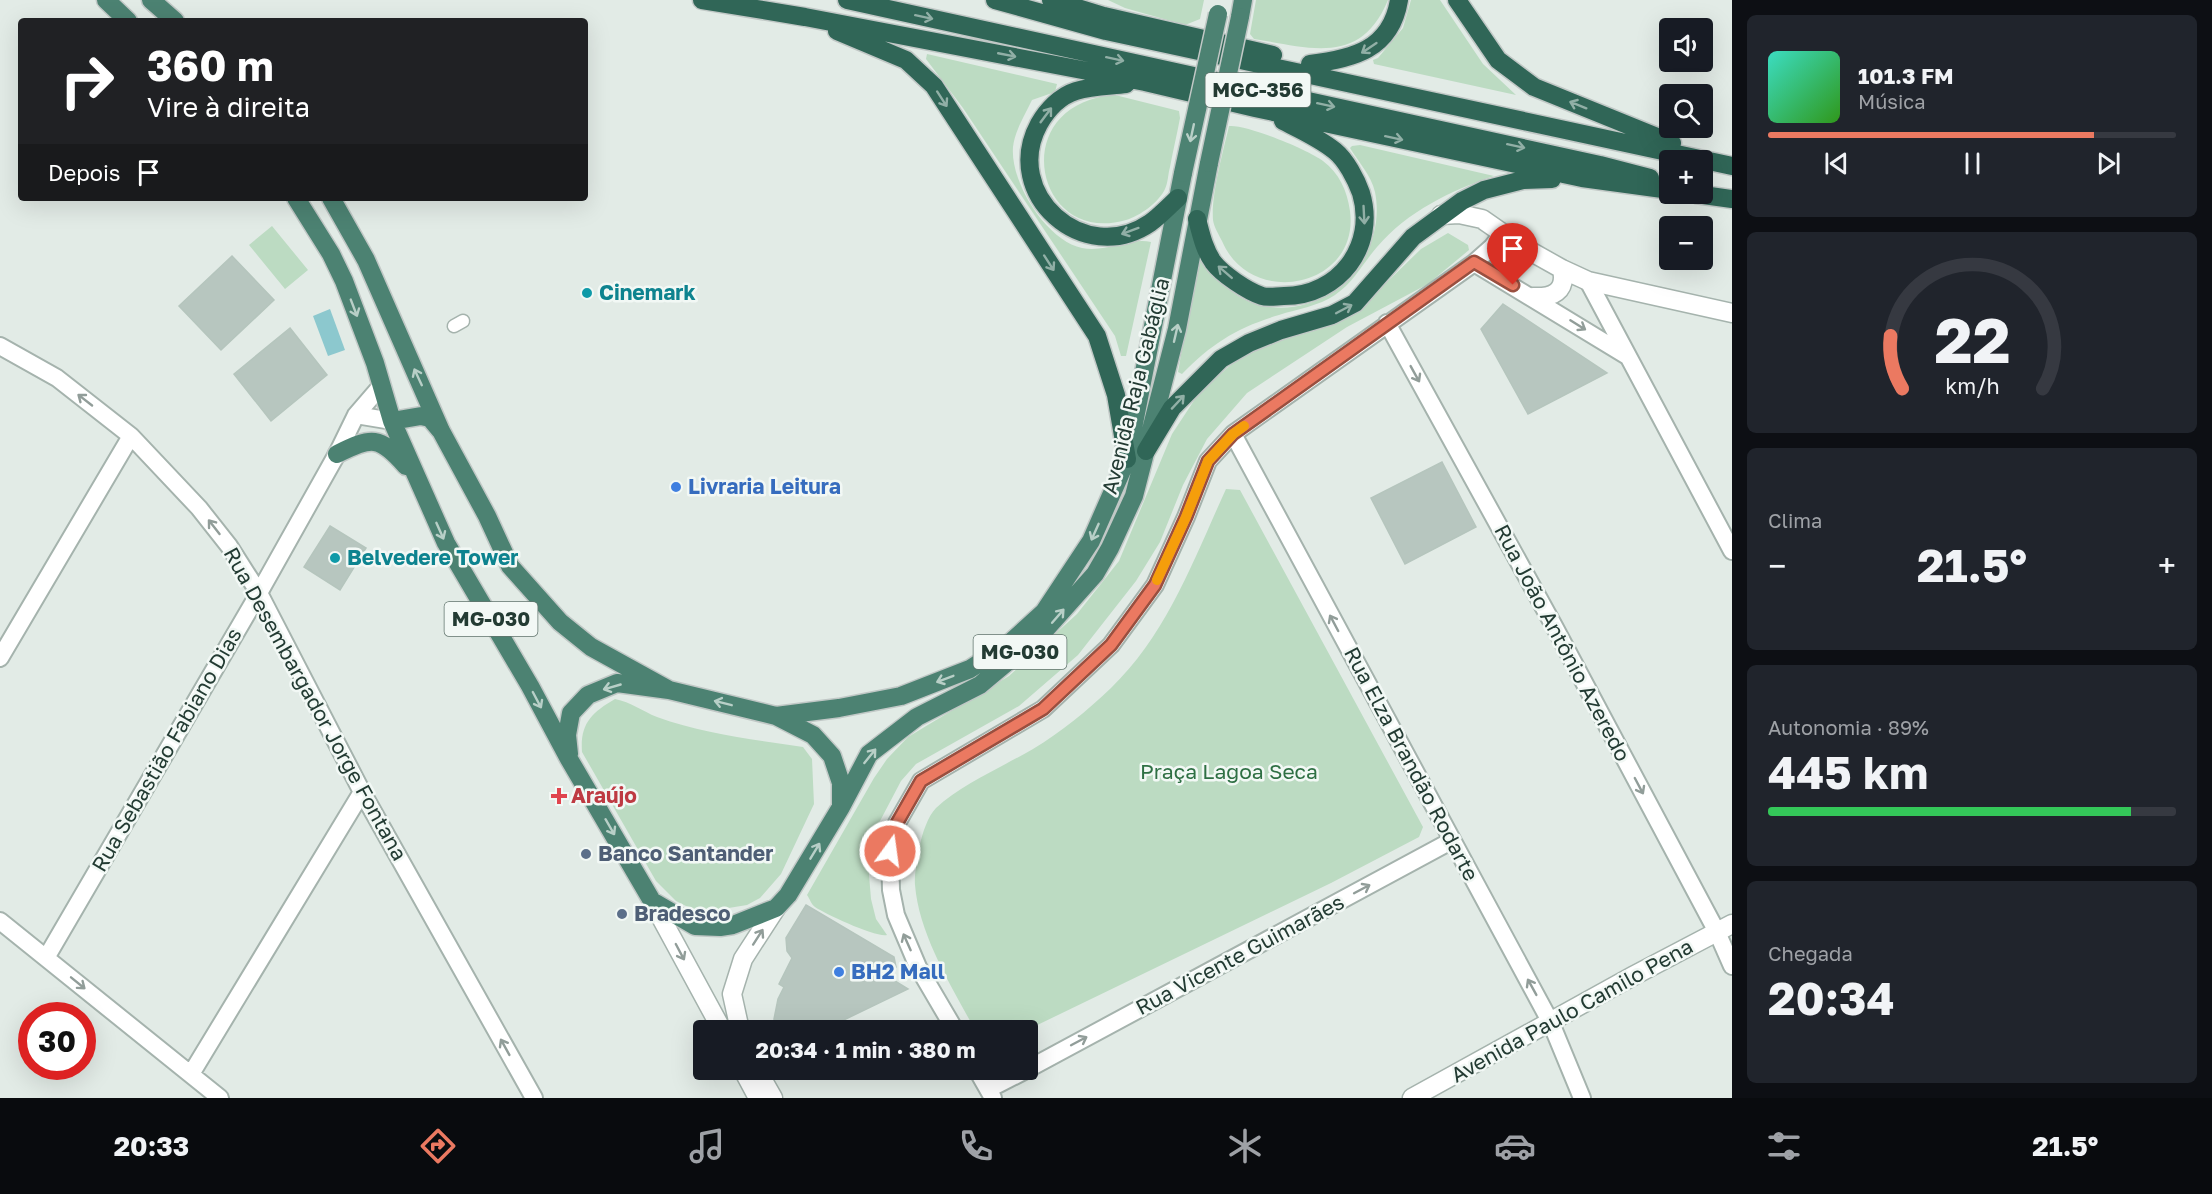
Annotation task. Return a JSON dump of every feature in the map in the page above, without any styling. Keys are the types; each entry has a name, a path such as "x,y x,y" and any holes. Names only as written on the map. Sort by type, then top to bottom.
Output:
{"highway":[{"path":"106,0 125,18"},
{"path":"152,0 172,18"},
{"name":"MGC-356","path":"702,0 805,17 1145,82 1582,178 1659,188"},
{"name":"MGC-356","path":"847,0 1600,165 1659,180"},
{"name":"MGC-356","path":"995,0 1106,32 1732,166"},
{"name":"MGC-356","path":"1051,0 1104,16 1310,64 1732,155"},
{"path":"1088,0 1104,16"},
{"path":"1310,64 1340,60 1360,54 1378,42 1389,27 1399,0"},
{"path":"1457,0 1498,60 1534,87 1672,143"},
{"name":"Avenida Raja Gabáglia","path":"776,716 839,708 901,696 970,669 1010,643 1044,612 1091,541 1127,459 1178,198 1220,7"},
{"name":"Avenida Raja Gabáglia","path":"841,807 869,754 917,717 980,685 1045,630 1095,574 1110,548 1134,496 1177,329 1197,219 1241,9"},
{"path":"805,17 906,60 934,86 1097,336 1116,395 1127,459"},
{"path":"1145,82 1075,91 1057,102 1044,114 1031,140 1029,158 1035,191 1052,216 1078,232 1096,237 1132,232 1150,223 1178,198"},
{"path":"1197,219 1203,242 1213,261 1228,276 1262,296 1299,296 1311,292 1342,274 1359,250 1364,236 1363,200 1357,183 1336,152 1307,132 1255,108"},
{"path":"1146,451 1172,408 1221,359 1249,343 1281,330 1332,315 1355,303 1413,237 1462,201 1484,190 1523,180 1582,178"},
{"path":"1713,194 1729,198"},
{"path":"1713,196 1729,198"},
{"name":"MG-030","path":"298,201 331,254 344,281 375,363 392,422 446,543 652,901 695,926 733,925 776,908 788,896 841,807"},
{"name":"MG-030","path":"333,201 366,260 441,431 487,516 510,566 560,622 591,647 669,690 776,716"},
{"path":"392,422 421,416 430,418 441,431"},
{"path":"337,454 361,442 374,441 390,449 416,477"},
{"path":"569,759 567,735 572,713 588,695 617,683 669,690"},
{"path":"776,716 813,735 832,756 841,783 841,807"}],"street":[{"path":"1482,219 1480,208 1484,190"},
{"path":"1441,215 1459,214 1482,219 1562,269 1588,280 1732,313"},
{"path":"949,1020 918,967 896,915 891,890 890,851 897,823 921,781 1043,709 1111,645 1155,585 1208,461 1233,434 1474,262 1503,234"},
{"path":"1474,262 1628,357"},
{"path":"1533,297 1546,298 1554,295 1563,279 1562,269"},
{"path":"1588,280 1732,551"},
{"name":"Rua João Antônio Azeredo","path":"1387,323 1560,637 1725,928 1732,966"},
{"name":"Rua Desembargador Jorge Fontana","path":"0,346 57,378 131,436 200,508 229,546 259,593 362,792 534,1098"},
{"name":"Rua Sebastião Fabiano Dias","path":"46,958 259,593 337,454 356,415 381,386"},
{"path":"356,415 392,422"},
{"name":"Rua Elza Brandão Rodarte","path":"1233,434 1551,1023 1582,1098"},
{"path":"0,658 131,436"},
{"path":"191,1074 362,792"},
{"name":"Rua Vicente Guimarães","path":"1038,1063 1452,841"},
{"path":"652,901 717,1020"},
{"path":"738,1020 732,994 743,959 776,908"},
{"path":"0,921 220,1098"},
{"name":"Avenida Paulo Camilo Pena","path":"1412,1098 1725,928"},
{"path":"748,1080 758,1098"},
{"path":"762,1080 772,1098"},
{"path":"983,1080 991,1094"},
{"name":"Rua Vicente Guimarães","path":"991,1094 1011,1080"}],"green space":[{"path":"1108,0 1204,0 1200,19 1185,25 1125,8"},
{"path":"1256,0 1388,0 1377,21 1364,35 1349,44 1332,48 1314,48 1254,39 1250,34"},
{"path":"1411,0 1440,0 1483,64 1516,95 1374,64 1373,60 1378,58 1403,28"},
{"path":"927,54 1057,84 1055,92 1032,100 1018,129 1013,147 1018,177 1033,208 1056,234 1069,243 1091,249 1143,241 1151,242 1126,356 1121,356 1115,336 963,108 926,59"},
{"path":"1115,95 1179,111 1180,118 1167,184 1158,199 1148,208 1126,220 1095,223 1070,213 1053,194 1045,171 1046,145 1057,122 1080,104"},
{"path":"1229,126 1263,133 1316,156 1338,177 1349,203 1349,237 1338,257 1322,272 1301,280 1278,282 1256,276 1236,263 1217,231 1213,210 1218,173"},
{"path":"1360,145 1494,176 1446,196 1402,223 1377,247 1342,290 1329,299 1238,331 1204,353 1182,374 1178,372 1197,263 1203,259 1218,278 1243,299 1275,308 1300,306 1323,297 1343,283 1360,264 1371,242 1376,218 1373,186 1350,148"},
{"path":"272,226 308,270 285,289 249,245"},
{"path":"1448,233 1468,245 1469,250 1428,284 1347,327 1247,393 1207,439 1183,485 1160,542 1136,581 1078,655 1019,706 916,764 901,781 871,842 869,875 871,899 876,919 887,935 873,933 851,925 814,906 807,895 887,759 908,737 1009,676 1077,614 1119,561 1172,434 1199,393 1233,363 1257,349 1336,322 1386,283 1421,249"},
{"name":"Praça Lagoa Seca","path":"1226,489 1240,490 1423,827 1419,837 1331,883 1038,1025 1038,1020 970,1020 938,960 918,904 915,885 916,870 921,841 928,820 933,811 946,799 1033,749 1064,728 1102,697 1131,667 1148,644 1164,620"},
{"path":"615,699 657,717 693,728 803,747 812,759 814,804 781,874 760,898 747,905 710,911 692,909 676,901 656,881 582,752 583,734 589,720 599,709"}],"water":[{"path":"330,309 345,350 328,356 313,316"}],"building":[{"path":"232,256 274,300 221,350 179,306"},
{"path":"1503,304 1607,373 1528,414 1481,329"},
{"path":"290,328 327,375 271,421 234,374"},
{"path":"1442,462 1476,527 1405,564 1371,498"},
{"name":"Belvedere Tower","path":"330,526 366,548 340,590 304,567"},
{"name":"BH2 Mall","path":"806,905 894,957 896,967 890,978 908,989 844,1020 774,1020 778,999 784,987 779,984 792,958 787,951 786,938"}],"slow traffic":[{"path":"1157,580 1186,517 1208,461 1233,434 1244,426"}],"place":[{"name":"Cinemark","path":"587,293"},
{"name":"Livraria Leitura","path":"676,487"},
{"name":"Belvedere Tower","path":"335,558"},
{"name":"Araújo","path":"559,796"},
{"name":"Banco Santander","path":"586,854"},
{"name":"Bradesco","path":"622,914"},
{"name":"BH2 Mall","path":"839,972"}],"route":[{"path":"890,851 897,823 921,781 1043,709 1111,645 1155,585 1208,461 1233,434 1474,262 1513,285"}]}
